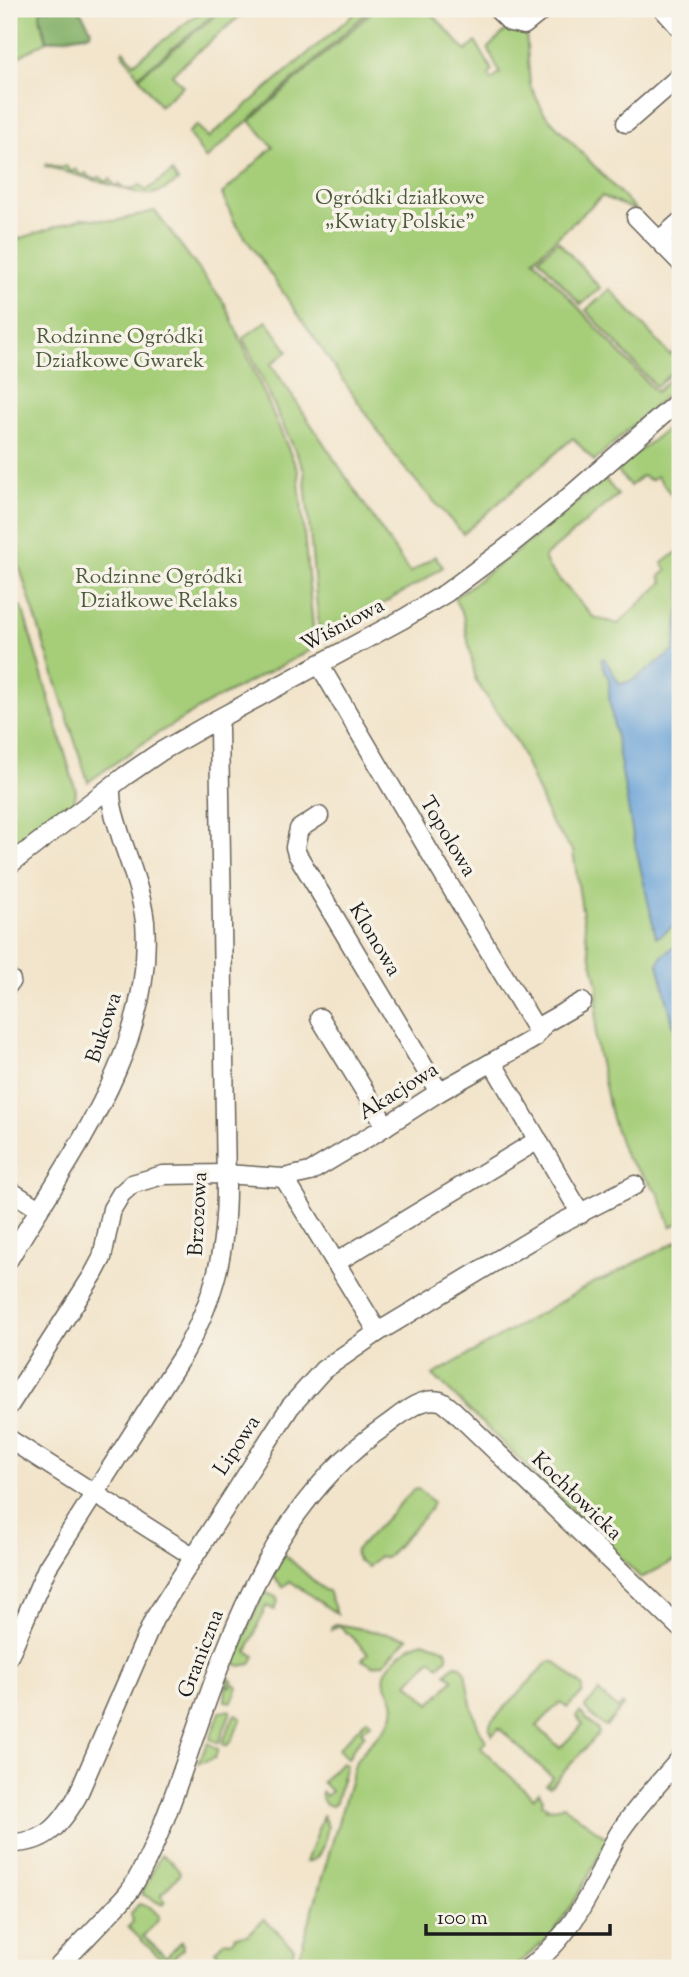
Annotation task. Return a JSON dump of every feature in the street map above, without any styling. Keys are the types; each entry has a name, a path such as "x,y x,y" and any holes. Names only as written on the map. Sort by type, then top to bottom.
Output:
{"street":[{"path":"497,9 510,22 524,25 544,9"},
{"path":"663,9 680,28"},
{"path":"626,123 680,76"},
{"path":"636,217 680,262"},
{"path":"665,235 680,222"},
{"name":"Wiśniowa","path":"9,865 160,752 446,593 563,502 680,400"},
{"name":"Topolowa","path":"319,664 538,1032"},
{"name":"Brzozowa","path":"9,1656 47,1568 184,1353 205,1310 217,1276 224,1237 225,1174 220,757 219,728 216,720"},
{"name":"Bukowa","path":"9,1259 91,1122 126,1046 140,998 145,960 145,920 112,807 111,788"},
{"name":"Klonowa","path":"319,816 299,830 295,847 297,854 439,1092"},
{"name":"Akacjowa","path":"225,1174 284,1178 310,1172 439,1092 533,1039 545,1023 582,1002"},
{"path":"320,1018 386,1126"},
{"path":"492,1062 581,1214"},
{"path":"335,1263 538,1140"},
{"path":"9,1406 93,1275 102,1258 112,1209 125,1189 140,1180 163,1175 225,1174"},
{"path":"284,1178 378,1332"},
{"name":"Lipowa","path":"9,1843 22,1843 42,1837 66,1815 77,1797 154,1619 299,1396 334,1362 378,1332 551,1227 635,1185"},
{"path":"9,1190 39,1209"},
{"name":"Kochłowicka","path":"440,1401 453,1410 680,1628"},
{"name":"Graniczna","path":"57,1968 133,1887 158,1835 257,1577 286,1528 342,1460 370,1436 423,1402 440,1401"},
{"path":"9,1439 194,1557"},
{"path":"528,1968 542,1957 571,1922 592,1888 621,1830 680,1759"}],"green space":[{"path":"9,9 41,9 40,17 47,41 11,61 9,59"},
{"path":"41,9 79,9 91,29 90,34 47,41 40,17"},
{"path":"204,9 220,9 138,76 122,52 124,50 134,63"},
{"path":"224,9 248,9 172,74 183,86 160,106 139,77"},
{"path":"360,9 371,9 206,159 188,133 197,125 208,138"},
{"name":"Ogródki działkowe „Kwiaty Polskie”","path":"375,9 428,9 466,51 476,42 492,70 489,76 492,80 500,73 488,48 508,28 526,33 530,85 544,113 638,212 602,196 534,259 656,392 680,371 680,383 594,461 573,438 463,534 400,463 234,221 222,194 273,147 250,121"},
{"path":"47,164 60,168 66,166 71,172 76,169 81,176 86,173 89,177 100,177 106,182 110,179 115,186 120,184 130,190 140,185 146,191 172,172 178,181 157,193 142,194 45,166"},
{"path":"155,211 225,304 298,471 315,648 216,699 155,735 88,782 9,534 9,242 83,218 115,221"},
{"path":"558,241 600,288 581,305 539,258"},
{"path":"610,289 670,355 680,347 680,365 656,387 586,310"},
{"path":"267,321 288,351 271,364 410,573 435,556 443,567 320,639 304,470 243,338"},
{"path":"680,419 680,506 657,476 651,480 642,476 630,486 616,469"},
{"path":"605,479 618,495 544,557 549,568 593,617 618,624 663,582 660,576 667,570 662,563 680,550 680,1222 671,1227 658,1192 625,1156 612,1119 595,1040 598,986 586,936 573,851 551,823 517,742 476,681 463,615 454,598 521,548"},
{"path":"9,606 22,607 76,791 74,804 9,854"},
{"path":"680,1240 680,1558 641,1578 433,1375 593,1283"},
{"path":"419,1489 433,1502 430,1510 386,1558 379,1556 368,1567 359,1562 355,1555 356,1550 413,1490"},
{"path":"284,1554 328,1591 337,1614 290,1581 283,1587 272,1575"},
{"path":"264,1592 276,1597 278,1601 275,1610 266,1606 247,1652 255,1656 251,1664 240,1666 234,1663"},
{"path":"336,1624 408,1638 384,1663 373,1666 362,1660 368,1653 339,1625 331,1630"},
{"path":"423,1641 444,1648 447,1658 439,1666 431,1659 408,1683 430,1704 453,1680 446,1673 455,1665 461,1666 465,1671 474,1716 486,1741 481,1748 533,1798 539,1792 546,1809 564,1806 608,1839 575,1900 550,1937 513,1968 291,1968 301,1950 356,1761 388,1724 393,1713 392,1700 385,1683 387,1670 397,1657"},
{"path":"548,1662 556,1662 582,1686 582,1693 567,1708 560,1702 537,1726 560,1748 583,1724 576,1716 580,1712 599,1733 550,1787 546,1785 552,1777 499,1728 492,1735 489,1729 491,1722"},
{"path":"226,1679 232,1681 228,1685 230,1687 234,1683 238,1687 232,1702 225,1701"},
{"path":"599,1692 617,1709 623,1704 624,1706 606,1726 585,1709"},
{"path":"230,1710 219,1743 210,1739 220,1712"},
{"path":"237,1714 241,1718 232,1741 226,1746 222,1744"},
{"path":"367,1719 371,1723 361,1731 365,1735 348,1759 338,1749"},
{"path":"208,1743 218,1749 215,1758 198,1763"},
{"path":"341,1762 346,1765 336,1802 332,1806 322,1799 322,1792 326,1796 331,1791 322,1782"},
{"path":"323,1816 328,1827 322,1849 316,1858 306,1862"},
{"path":"161,1854 180,1872 161,1895 166,1902 163,1905 142,1894"},
{"path":"139,1904 150,1907 159,1916 143,1936 166,1957 182,1941 183,1949 166,1964 128,1927 133,1922 131,1913"},
{"path":"264,1919 294,1948 289,1968 233,1968 215,1951 224,1941 231,1942 236,1936 248,1935"}],"water":[{"path":"679,610 680,921 656,937 632,830 609,698 609,680 601,660 604,658 620,684 633,680 674,651"},
{"path":"680,942 680,1051 658,964 662,956"}],"park label":[{"name":"Rodzinne Ogródki Działkowe Gwarek","path":"120,350"},
{"name":"Rodzinne Ogródki Działkowe Relaks","path":"159,590"}]}
